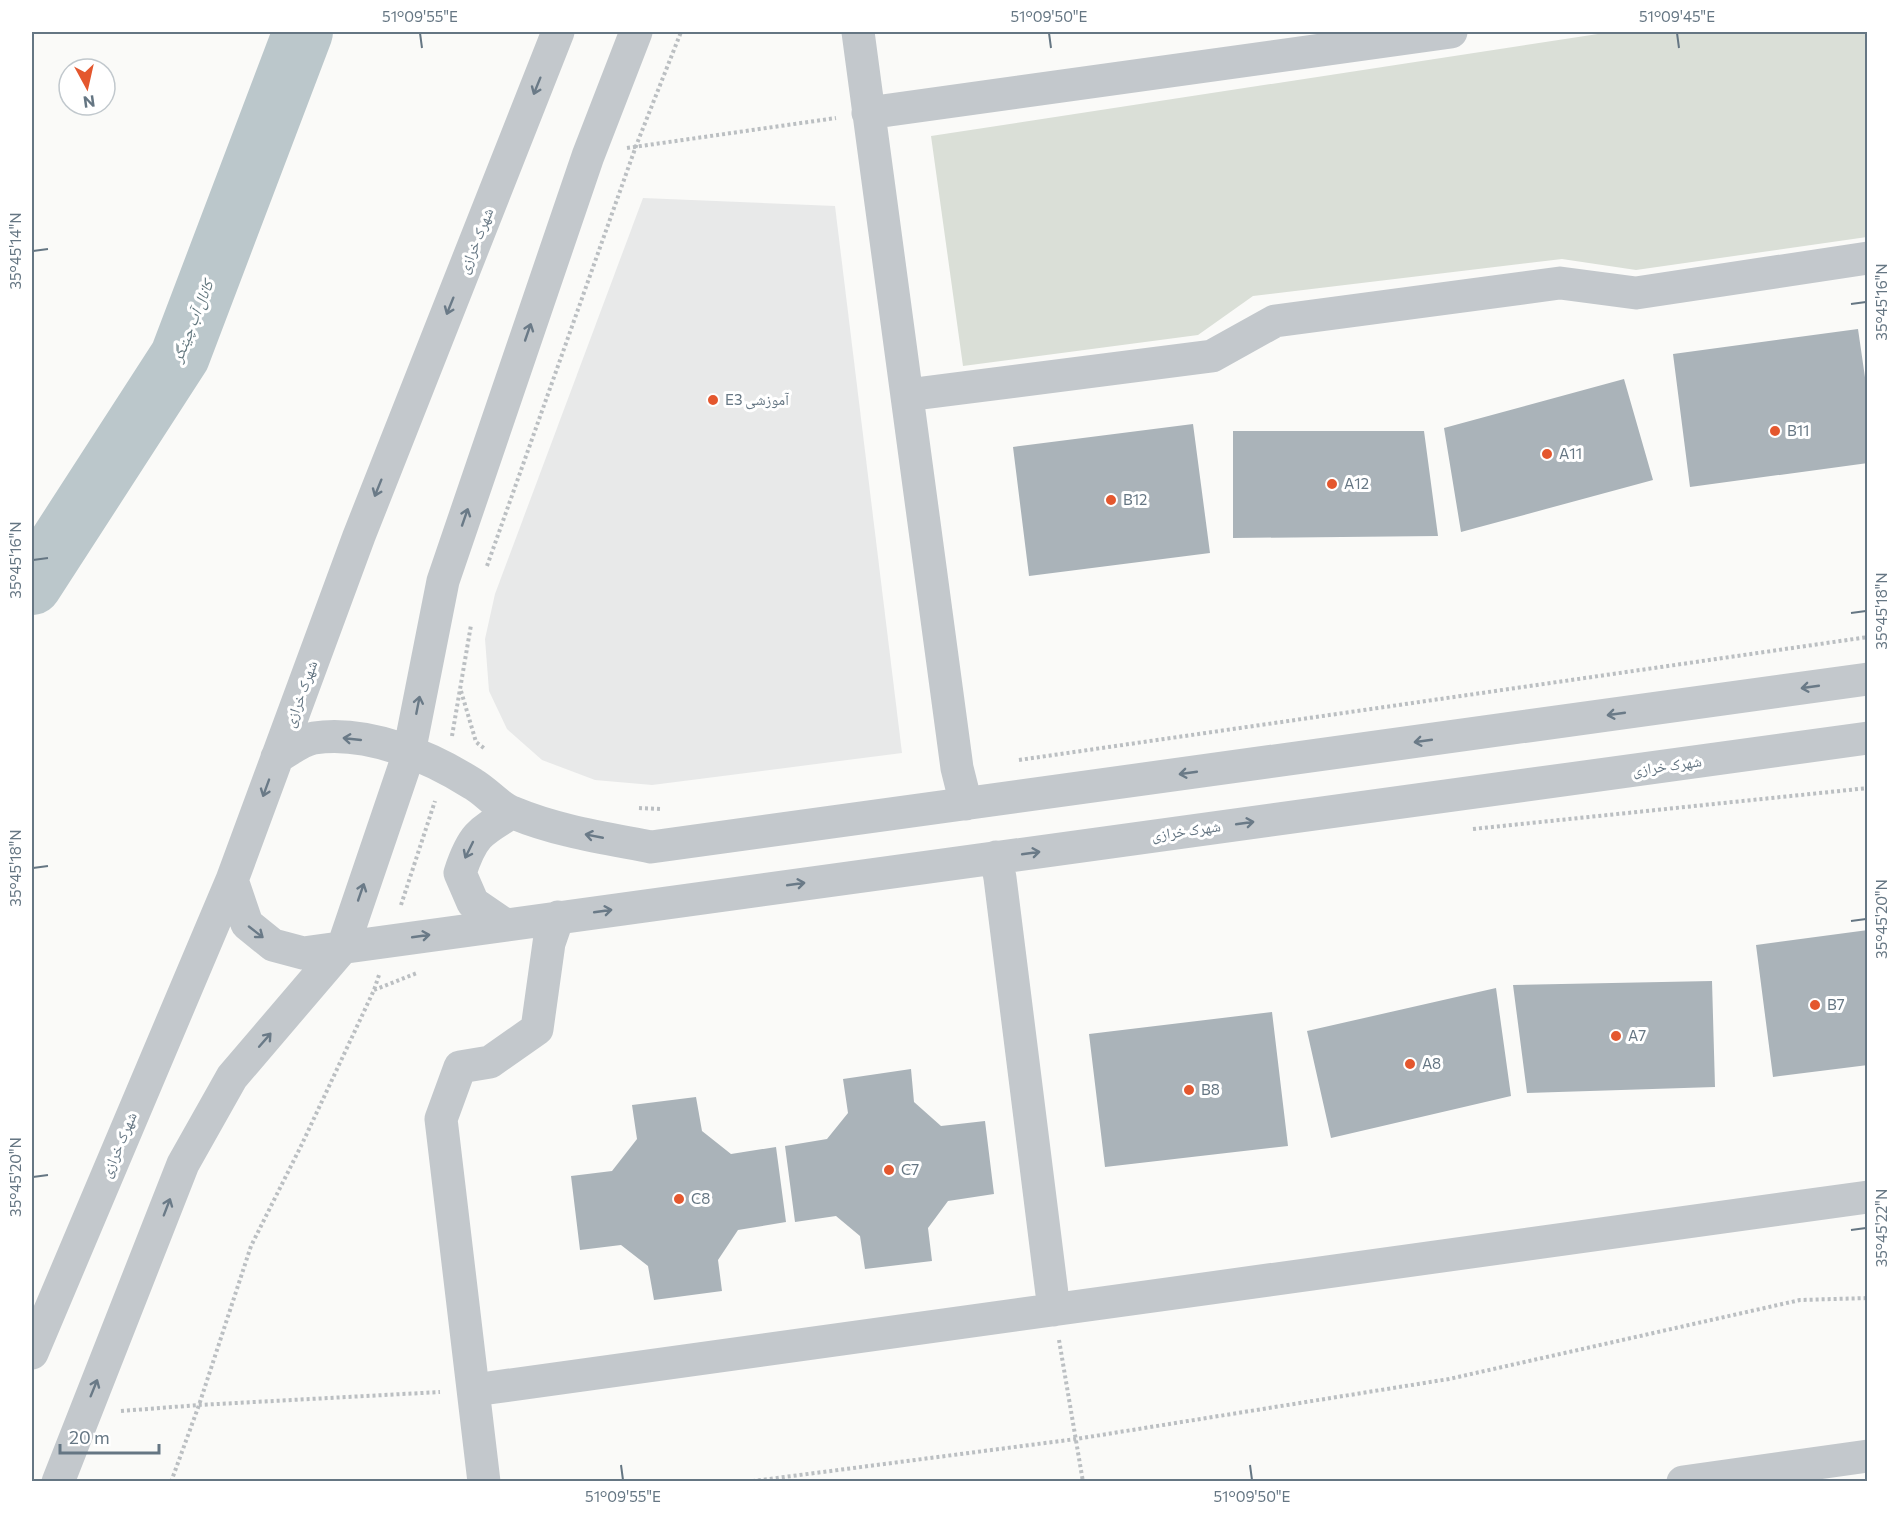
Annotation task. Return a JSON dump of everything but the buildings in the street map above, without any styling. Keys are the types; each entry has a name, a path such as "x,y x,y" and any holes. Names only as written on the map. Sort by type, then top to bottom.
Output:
{"street":[{"name":"شهرک خرازی","path":"32,1353 232,880 359,536 558,32"},
{"path":"58,1482 183,1164 232,1077 343,947 409,753 443,581 588,156 636,32"},
{"path":"858,32 957,768 966,804"},
{"path":"868,113 1451,32"},
{"path":"907,395 1212,356 1275,321 1560,283 1636,293 1868,258"},
{"path":"277,757 312,738 351,738 381,743 429,759 446,768 476,785 512,813 579,833 651,847 1868,679"},
{"name":"شهرک خرازی","path":"232,880 247,924 273,945 303,953 1868,738"},
{"path":"504,924 472,903 460,873 468,848 483,830 512,813"},
{"path":"996,857 1054,1310"},
{"path":"484,1482 441,1119 460,1066 490,1062 537,1029 549,944 558,917"},
{"path":"474,1390 1868,1197"},
{"path":"1683,1482 1868,1456"}],"path":[{"path":"484,572 636,146 681,32"},
{"path":"588,156 636,146 868,113"},
{"path":"171,1482 251,1246 374,990 446,768 473,616"},
{"path":"1016,760 1868,638"},
{"path":"460,691 476,742 494,757"},
{"path":"629,807 661,809"},
{"path":"746,1482 1076,1439 1449,1379 1800,1300 1868,1298"},
{"path":"1054,1310 1083,1482"},
{"path":"83,1414 199,1405 474,1390"}],"shaded area":[{"path":"1611,32 1867,32 1867,237 1636,270 1562,259 1253,296 1198,335 963,366 931,136"},
{"name":"E3 آموزشی","path":"643,198 835,206 902,753 652,785 595,780 542,760 507,729 489,691 485,639 495,594"}],"waterway":[{"name":"کانال آب چیتگر","path":"32,585 180,356 303,32"}],"place":[{"name":"E3 آموزشی","path":"713,400"},
{"name":"B11","path":"1775,431"},
{"name":"A11","path":"1547,454"},
{"name":"A12","path":"1332,484"},
{"name":"B12","path":"1111,500"},
{"name":"B7","path":"1815,1005"},
{"name":"A7","path":"1616,1036"},
{"name":"A8","path":"1410,1064"},
{"name":"B8","path":"1189,1090"},
{"name":"C7","path":"889,1170"},
{"name":"C8","path":"679,1199"}]}
